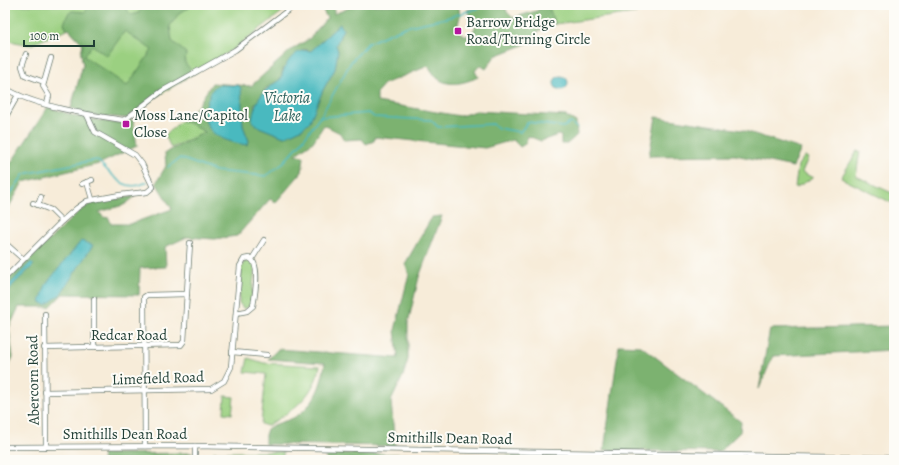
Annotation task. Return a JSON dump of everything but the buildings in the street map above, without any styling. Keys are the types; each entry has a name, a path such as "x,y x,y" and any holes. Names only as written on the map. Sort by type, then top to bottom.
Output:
{"street":[{"path":"5,88 18,95 47,104 88,115 123,120 162,91 235,50 295,5"},
{"path":"464,5 477,5"},
{"path":"26,54 22,66 25,75 44,82"},
{"path":"47,104 49,96 44,89 44,82 51,58"},
{"path":"5,118 18,95"},
{"path":"5,278 77,208 92,199 147,192 153,187 142,164 135,155 95,132 88,115"},
{"path":"87,182 92,199"},
{"path":"38,205 41,198"},
{"path":"33,203 51,210 62,221"},
{"name":"Limefield Road","path":"45,392 211,389 220,384 229,374 240,266 244,259 252,259 264,240"},
{"path":"5,243 23,260"},
{"name":"Redcar Road","path":"44,348 179,347 183,344 190,243"},
{"path":"236,313 247,311 253,306 257,268 252,259"},
{"path":"144,446 144,297 147,295 187,294"},
{"path":"94,299 94,347"},
{"name":"Abercorn Road","path":"45,314 44,348 46,447"},
{"path":"232,352 267,355"},
{"path":"195,446 195,460"},
{"name":"Smithills Dean Road","path":"5,447 195,446 894,458"}],"green space":[{"path":"5,5 291,5 235,48 122,118 71,108 83,65 81,53 83,44 69,29 30,45 10,41 5,57"},
{"path":"89,5 126,5 126,9 132,15 138,13 145,5 190,5 189,8 180,12 170,26 172,41 186,53 185,63 194,73 162,91 127,118 87,115 71,108 83,65 81,53 83,44 69,29 67,30 64,23 68,14 72,11 85,12","holes":["125,31 152,50 127,86 84,56 92,45 107,56"]},
{"path":"320,5 334,5 334,14 356,5 450,5 459,8 460,16 457,28 460,33 467,36 473,32 476,25 467,10 483,5 505,5 507,12 513,18 539,10 538,5 552,5 549,8 555,24 538,31 536,40 495,56 486,69 480,65 475,71 478,77 462,83 446,82 436,77 428,66 384,84 377,92 377,102 460,116 476,111 566,116 576,122 577,135 567,144 561,144 561,136 558,135 541,141 528,136 525,144 520,147 513,140 485,148 375,137 374,141 366,144 362,139 344,140 340,133 324,125 313,142 296,154 304,157 302,172 276,202 270,199 237,236 214,239 187,237 165,247 166,267 140,268 139,295 63,294 50,307 19,307 9,328 13,357 5,374 7,362 5,285 8,280 78,212 92,203 136,196 124,205 99,212 103,217 109,218 111,224 130,224 172,209 156,183 166,166 165,153 205,132 189,123 181,121 197,107 212,83 238,85 251,86 291,50 309,39 327,18","holes":["340,24 343,29 336,45 338,51 335,69 323,90 310,121 303,128 284,137 259,127 254,105 261,98 265,89 281,79 283,69 304,49 311,51","219,85 238,85 243,126 249,141 247,145 226,140"]},
{"path":"552,5 656,5 656,10 555,24 549,8"},
{"path":"48,107 78,117 115,123 133,120 137,146 99,164 23,182 5,214 5,172"},
{"path":"656,117 742,130 801,149 793,167 735,155 649,156"},
{"path":"181,121 189,123 205,132 171,148 165,135"},
{"path":"857,151 860,151 856,176 894,194 894,204 841,178"},
{"path":"805,156 808,158 802,172 813,178 795,188 798,165"},
{"path":"442,216 419,277 408,323 408,359 403,376 391,401 395,446 265,444 267,429 293,418 312,402 322,379 325,363 268,359 278,349 398,358 395,330 409,274 405,264 432,217"},
{"path":"250,261 255,267 251,305 244,309 239,303 242,266 244,262"},
{"path":"894,326 894,350 773,356 759,389 770,329"},
{"path":"619,345 641,346 741,422 740,432 719,452 604,450"},
{"path":"248,358 264,363 320,366 312,387 301,402 267,426 261,424 266,374 245,372"},
{"path":"225,396 234,397 232,414 224,413"},
{"path":"214,452 283,452 283,460 214,460"},
{"path":"192,453 192,460 102,460 103,454"},
{"path":"326,453 579,457 579,460 326,460"},
{"path":"606,456 776,460 606,460"}],"water":[{"name":"Victoria Lake","path":"340,24 343,29 336,45 338,51 335,69 323,90 310,121 303,128 284,137 259,127 252,121 253,113 260,96 281,79 287,63 295,54 305,50 311,51"},
{"path":"561,76 566,78 568,83 566,88 561,90 556,88 554,83 556,78"},
{"path":"219,85 238,85 241,88 243,126 249,141 247,145 219,137 212,132 208,126 205,119 205,110 213,88"},
{"path":"81,241 93,245 60,295 46,305 40,302 46,284"},
{"path":"31,262 34,265 13,285 5,298 5,290"}],"waterway":[{"path":"168,167 180,158 215,171 266,176 281,165 300,144 322,114 351,62 368,43 405,27 446,18 489,5"},
{"path":"320,117 369,113 374,117 431,120 438,127 493,124 498,128 520,132 528,122 563,127 571,123 577,128"},
{"path":"5,202 24,174 97,160 114,177 125,184 132,186 147,182"}],"place":[{"name":"Barrow Bridge Road/Turning Circle","path":"458,31"},
{"name":"Moss Lane/Capitol Close","path":"126,124"}]}
